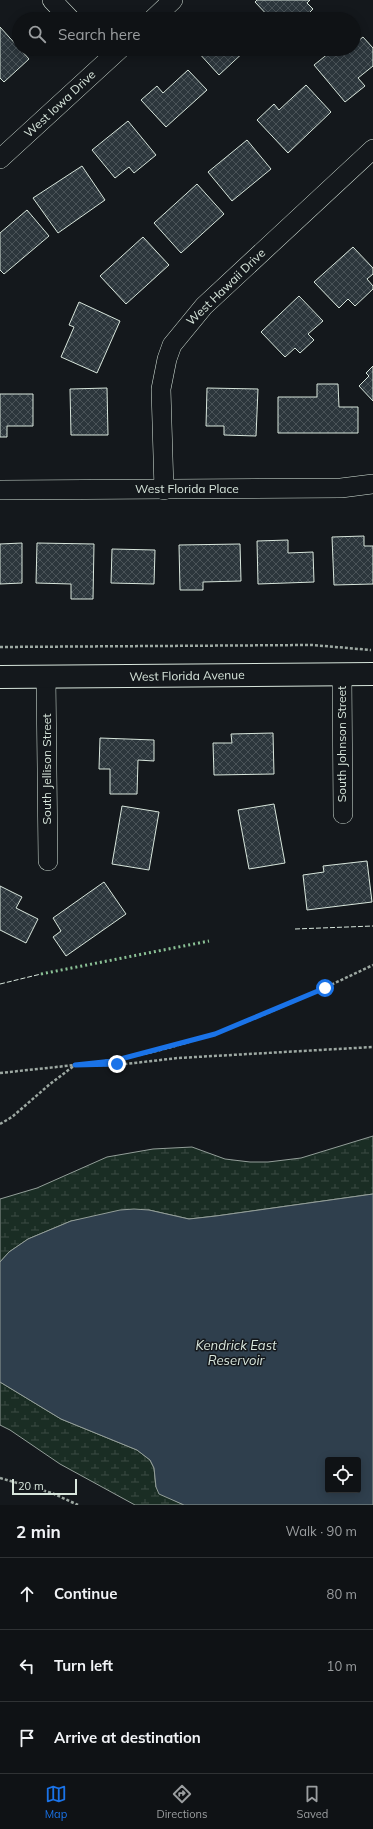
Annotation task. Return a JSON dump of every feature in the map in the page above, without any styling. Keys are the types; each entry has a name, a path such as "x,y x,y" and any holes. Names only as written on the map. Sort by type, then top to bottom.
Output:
{"street":[{"path":"52,0 63,12"},
{"path":"160,12 173,0"},
{"name":"West Iowa Drive","path":"0,159 105,56"},
{"name":"West Hawaii Drive","path":"164,490 161,389 167,359 172,345 204,306 373,149"},
{"name":"West Florida Place","path":"0,490 341,488 373,484"},
{"name":"South Johnson Street","path":"342,674 343,814"},
{"name":"West Florida Avenue","path":"0,677 373,674"},
{"name":"South Jellison Street","path":"46,677 48,861"}],"path":[{"path":"0,647 312,645 373,651"},
{"path":"0,1073 113,1061 215,1034 271,1012 373,965"},
{"path":"0,1124 30,1104 50,1084 75,1065 117,1064 178,1058 373,1047"},
{"path":"0,1478 52,1493 78,1505"}],"green space":[{"path":"373,1136 373,1194 189,1219 149,1210 71,1221 28,1239 9,1252 0,1262 0,1199 37,1188 107,1157 153,1149 192,1147 225,1159 250,1162 268,1162 301,1158"},
{"path":"0,1382 61,1419 137,1450 150,1460 154,1468 156,1487 170,1498 184,1505 135,1505 60,1464 10,1430 0,1425"}],"water":[{"name":"Kendrick East Reservoir","path":"373,1194 373,1505 184,1505 159,1494 156,1487 154,1468 150,1460 137,1450 61,1419 0,1382 0,1262 9,1252 28,1239 71,1221 120,1210 149,1210 189,1219"}],"building":[{"path":"257,0 310,0 307,3 313,9 310,12 264,12 255,2"},
{"path":"0,27 12,40 12,56 26,56 29,59 4,82 0,78"},
{"path":"363,37 373,48 373,66 358,78 365,86 345,102 314,65 325,56 361,56 361,39"},
{"path":"202,56 239,56 219,75"},
{"path":"188,70 207,90 166,127 141,100 157,86 163,93"},
{"path":"306,85 331,112 288,153 257,120 274,104 279,110"},
{"path":"128,121 156,155 134,173 129,167 115,178 92,150"},
{"path":"247,140 271,169 232,201 208,172"},
{"path":"82,166 105,200 58,233 33,198"},
{"path":"197,184 224,214 181,253 154,223"},
{"path":"27,210 49,236 4,274 0,270 0,233"},
{"path":"143,237 169,265 126,304 100,276"},
{"path":"353,247 373,268 373,274 367,279 373,286 373,289 355,306 348,299 339,308 314,282"},
{"path":"299,296 323,321 308,334 314,340 300,353 295,348 285,357 261,332"},
{"path":"79,302 120,321 97,373 61,357 74,327 69,325"},
{"path":"373,366 373,401 359,386 369,376 366,373"},
{"path":"317,384 338,384 339,407 358,407 358,433 278,433 278,397 317,397"},
{"path":"107,388 108,435 71,435 70,389"},
{"path":"207,388 258,389 256,436 224,435 224,426 206,426"},
{"path":"0,394 33,394 33,426 7,426 7,437 0,437"},
{"path":"364,536 364,546 373,546 373,584 334,585 332,537"},
{"path":"288,540 288,553 313,552 314,582 258,584 257,541"},
{"path":"22,543 22,583 0,584 0,544"},
{"path":"37,543 94,544 93,599 71,599 71,584 36,583"},
{"path":"240,544 241,581 203,582 203,590 180,590 179,545"},
{"path":"112,549 155,550 154,584 111,583"},
{"path":"273,733 274,774 214,775 213,743 232,743 231,734"},
{"path":"100,738 154,740 154,761 138,760 137,794 110,794 110,769 99,769"},
{"path":"274,804 285,863 249,869 238,810"},
{"path":"122,806 159,812 149,870 112,864"},
{"path":"367,861 372,902 307,910 303,875 324,872 323,866"},
{"path":"104,882 126,914 66,956 53,937 61,931 53,918"},
{"path":"0,886 22,897 16,908 38,919 26,943 0,930"}],"hedge":[{"path":"41,974 209,941"}],"fence":[{"path":"295,929 373,926"},
{"path":"0,984 41,974"}],"route":[{"path":"117,1064 75,1065 113,1061 168,1048 215,1034 325,988"}]}
